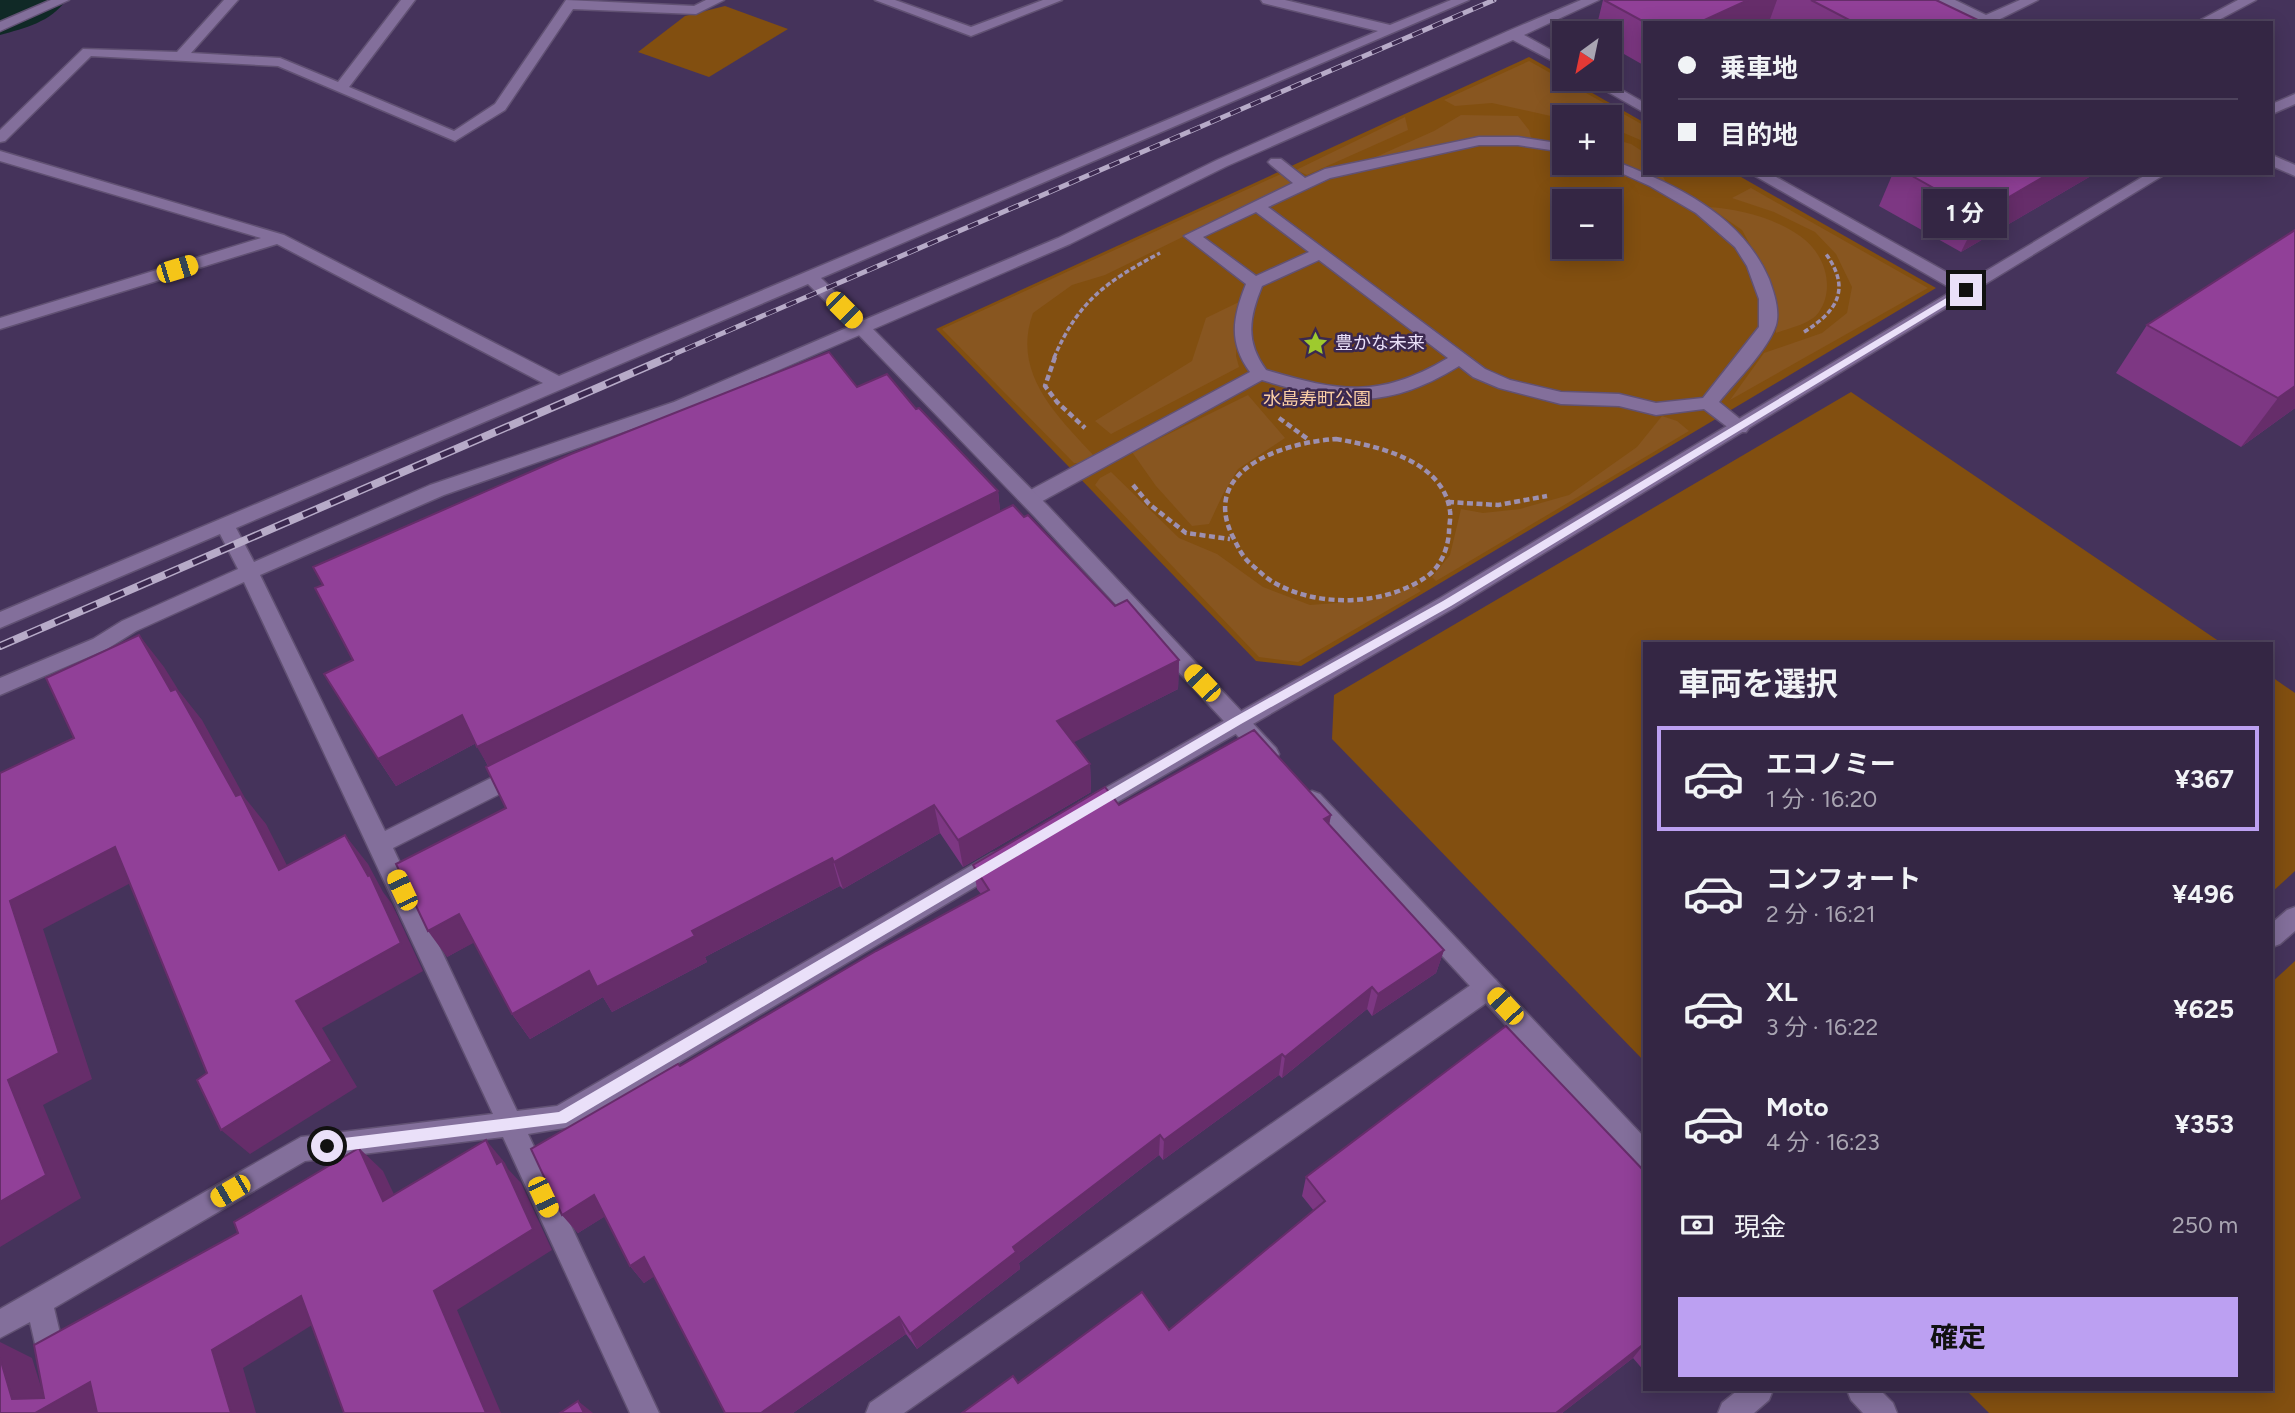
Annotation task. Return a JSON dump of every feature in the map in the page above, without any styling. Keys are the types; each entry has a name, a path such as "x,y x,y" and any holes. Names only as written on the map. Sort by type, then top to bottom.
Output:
{"street":[{"path":"0,27 62,0"},
{"path":"180,57 231,0"},
{"path":"341,88 408,0"},
{"path":"0,138 88,52 280,62 455,137 500,107 571,2 696,10 717,0"},
{"path":"882,0 971,32 1055,0"},
{"path":"1268,0 1392,30"},
{"path":"0,620 1462,0"},
{"path":"0,687 100,644 129,626 249,571 437,490 680,406 1064,242 1222,163 1592,0"},
{"path":"1945,0 1988,21 2031,0"},
{"path":"2207,21 2249,0"},
{"path":"1513,34 1552,56"},
{"path":"1613,91 1643,108"},
{"path":"2273,109 2295,98"},
{"path":"1255,283 1192,236 1325,174 1479,141 1518,141 1552,146"},
{"path":"0,156 278,238 558,383"},
{"path":"2273,160 2295,171"},
{"path":"1276,162 1304,184"},
{"path":"1622,170 1686,200 1712,217 1738,239 1759,270 1769,305 1767,329 1708,403"},
{"path":"1761,175 1966,290"},
{"path":"1071,818 1447,603 2157,175"},
{"path":"1256,205 1479,373 1505,384 1561,398 1619,400 1656,409 1708,403 1740,428"},
{"path":"0,324 278,238"},
{"path":"1320,253 1255,283 1241,326 1244,353 1260,374 1325,393 1371,395 1405,387 1460,358"},
{"path":"810,276 1035,505 1643,1155"},
{"path":"1016,523 1035,505 1105,460 1260,374"},
{"path":"225,525 380,844 645,1413"},
{"path":"380,844 542,762"},
{"path":"0,1324 301,1149 561,1118 1024,846"},
{"path":"2273,936 2295,917"},
{"path":"880,1413 1488,988"},
{"path":"39,1301 65,1413"},
{"path":"1732,1413 1758,1391"},
{"path":"1862,1391 1883,1413"}],"path":[{"path":"1192,236 1109,282 1082,304 1055,352 1045,386 1057,402 1088,430 1105,460 1128,479 1149,504 1186,533 1230,539"},
{"path":"1336,439 1392,451 1436,482 1448,502 1454,530 1445,558 1423,580 1392,595 1353,601 1314,598 1277,584 1248,565 1230,539 1224,512 1231,487 1249,465 1276,449 1309,440 1336,439"},
{"path":"1448,502 1481,507 1528,501 1549,495"}],"green space":[{"path":"725,6 788,29 709,77 638,52 685,16"},
{"name":"水島寿町公園","path":"1529,57 1552,70 1552,91 1589,91 1613,105 1552,105 1552,175 1622,175 1622,110 1643,122 1643,175 1738,175 1936,288 1301,666 1256,661 936,329"},
{"path":"1851,392 2220,642 1643,642 1643,1060 1332,739 1334,695"},
{"path":"2273,678 2295,693 2295,871 2273,891"},
{"path":"2295,961 2295,1413 1989,1413 1967,1391 2273,1391 2273,981"}],"shaded area":[{"path":"1529,61 1552,74 1552,91 1583,91 1608,105 1552,105 1552,116 1492,103 1455,106 1444,100"},
{"path":"1622,113 1643,125 1643,141 1622,132"},
{"path":"1461,115 1518,116 1529,130 1531,138 1473,139 1369,160 1434,131"},
{"path":"1405,117 1408,130 1307,175 1296,170"},
{"path":"1622,141 1643,152 1643,174 1622,166"},
{"path":"1283,173 1295,182 1105,275 1072,285 1033,313 1028,335 1028,355 1033,374 1053,409 1095,457 1083,463 1074,463 942,329"},
{"path":"1645,175 1662,175 1667,184"},
{"path":"1751,188 1928,288 1730,400 1764,353 1822,333 1847,313 1852,287 1836,254 1815,232 1774,212 1732,198"},
{"path":"1709,207 1745,212 1768,219 1808,243 1821,260 1827,281 1827,292 1819,312 1805,323 1776,333 1772,284 1742,230"},
{"path":"1239,302 1236,356 1239,367 1111,434 1095,421 1192,361 1206,318"},
{"path":"1248,395 1285,438 1238,469 1209,524 1192,526 1156,486 1132,452"},
{"path":"1662,416 1677,421 1689,431 1436,581 1432,577 1450,555 1461,509 1483,513 1520,509 1569,495 1637,447"},
{"path":"1111,472 1179,538 1217,554 1263,587 1310,605 1376,600 1415,586 1421,591 1298,662 1259,657 1095,485 1100,478"}],"building":[{"path":"1604,0 1748,0 1702,21 1643,21"},
{"path":"1811,0 1936,0 1980,21 1851,21"},
{"path":"1911,175 2047,175 1980,214"},
{"path":"2295,230 2295,386 2278,398 2147,325"},
{"path":"829,352 857,387 887,374 916,409 919,408 998,491 477,747 462,715 378,759 324,674 353,660 315,588 323,585 313,567 571,454"},
{"path":"1013,505 1024,517 1028,515 1115,606 1127,600 1179,660 1057,721 1090,764 958,840 934,805 834,862 832,858 692,931 695,936 597,987 589,971 512,1014 459,914 428,931 396,864 506,808 486,767"},
{"path":"139,635 171,691 176,689 236,796 241,794 279,870 345,835 368,876 370,875 401,943 296,1001 332,1061 221,1130 197,1080 207,1073 115,847 10,901 59,1053 8,1080 46,1175 0,1202 0,773 74,738 46,678"},
{"path":"1254,730 1331,815 1324,819 1444,950 1378,994 1372,987 1285,1057 1282,1054 1164,1140 1160,1135 1013,1247 1016,1252 910,1334 899,1317 761,1413 725,1413 644,1257 630,1266 594,1195 562,1215 531,1149 678,1064 680,1066 876,951 989,890 973,865 1105,787 1119,805"},
{"path":"1506,1026 1643,1170 1643,1345 1556,1413 962,1413 1013,1376 1018,1383 1142,1292 1169,1330 1325,1201 1306,1177"},
{"path":"486,1140 497,1164 502,1161 533,1229 434,1291 486,1413 344,1413 301,1296 212,1350 231,1413 97,1413 90,1382 35,1413 0,1413 0,1358 12,1399 44,1398 34,1345 238,1233 234,1222 359,1148 383,1201"},
{"path":"578,1401 584,1413 560,1413"}],"waterway":[{"path":"0,15 34,0"}],"railway":[{"path":"665,358 1494,0"},
{"path":"0,646 669,357"}],"place":[{"name":"豊かな未来","path":"1315,343"}],"route":[{"path":"327,1146 561,1118 1237,721 1447,603 1966,290"}]}
